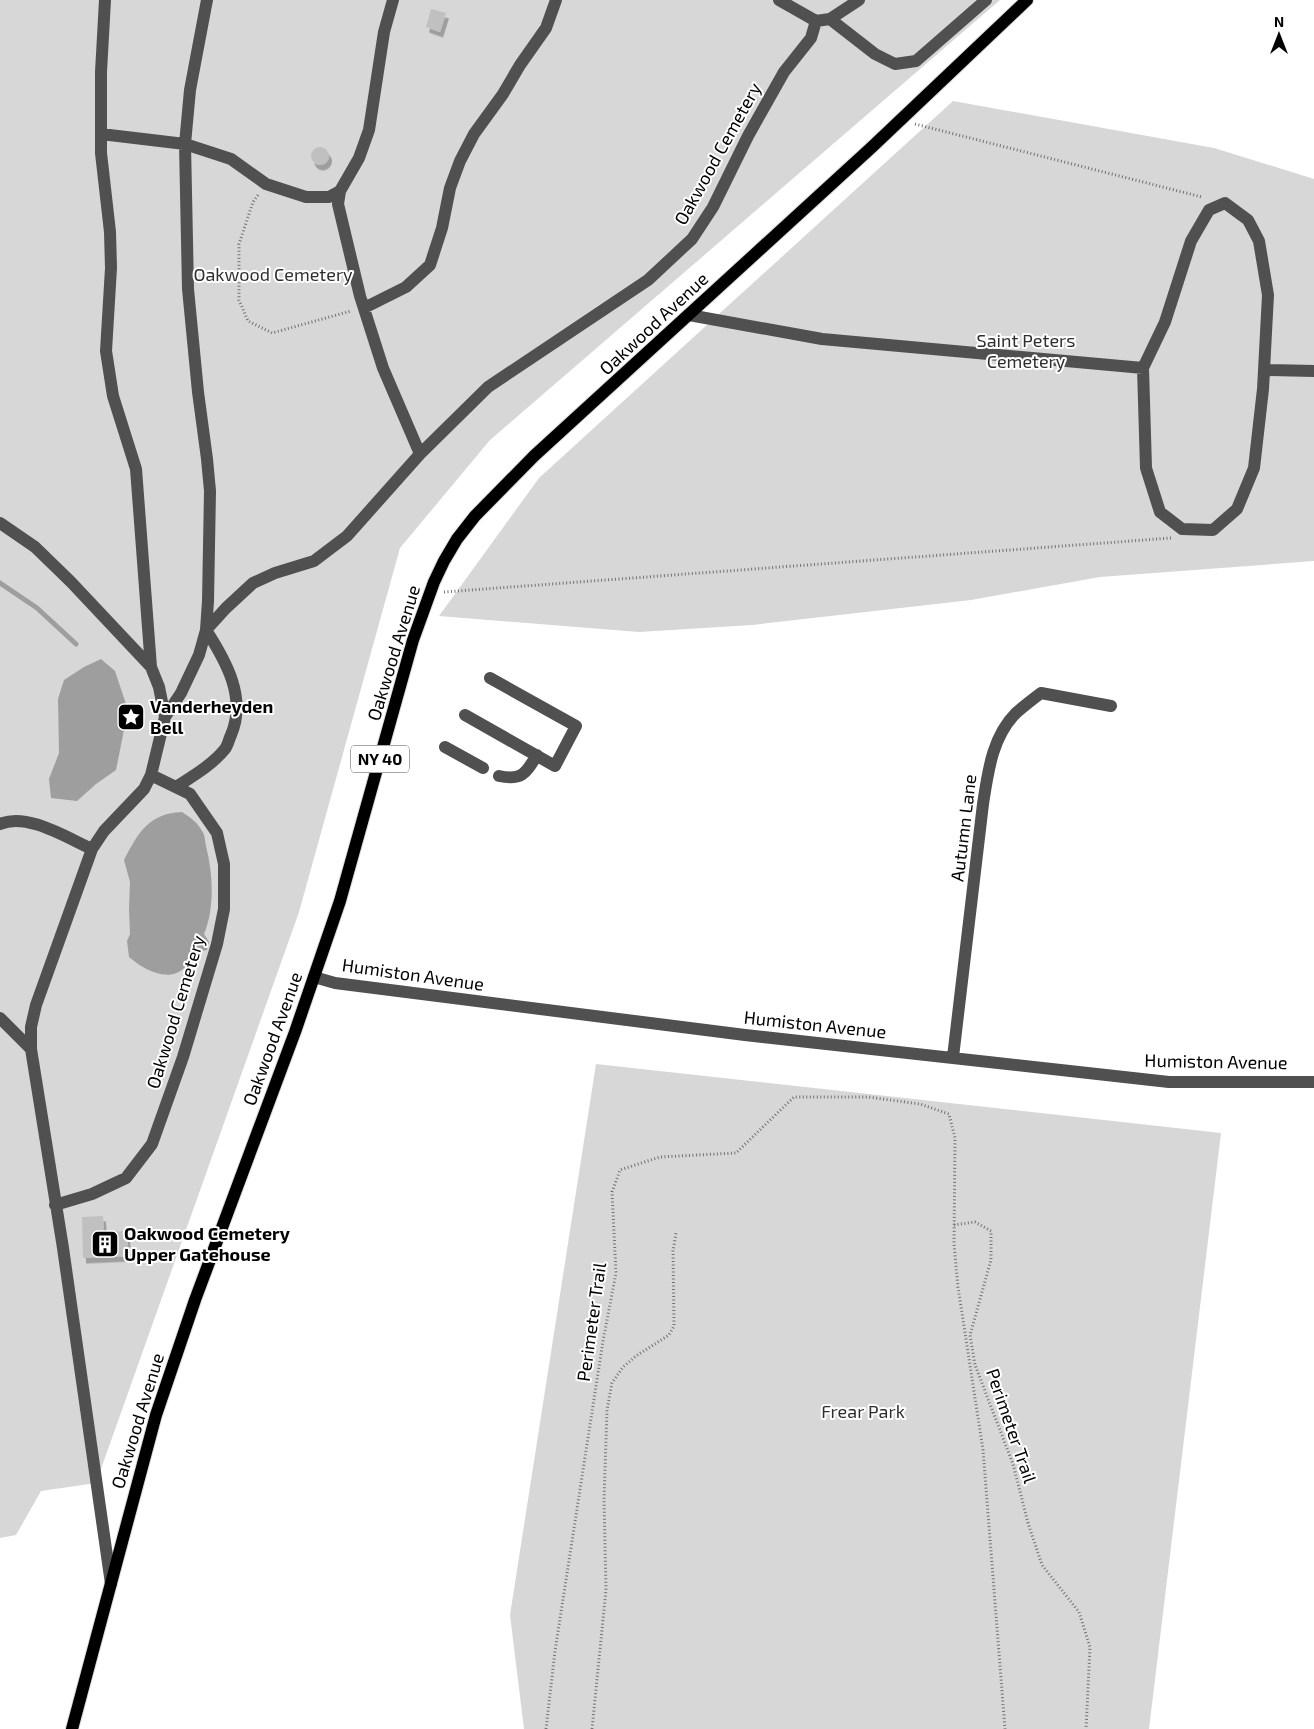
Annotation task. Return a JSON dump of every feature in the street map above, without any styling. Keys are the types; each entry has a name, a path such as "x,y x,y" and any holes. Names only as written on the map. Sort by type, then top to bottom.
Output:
{"main road":[{"name":"Oakwood Avenue","path":"72,1729 156,1416 189,1318 340,901 413,640 444,561 457,539 475,516 534,456 901,120 1027,0"}],"street":[{"name":"Oakwood Cemetery","path":"105,0 101,72 101,152 110,232 106,351 113,396 136,468 151,667 159,687 165,717"},
{"name":"Oakwood Cemetery","path":"110,1584 63,1248 31,1049 31,1027 36,1005 92,849 104,831 144,789 151,775 165,717 182,693 196,663 206,630 210,490 188,289 185,144 190,90 207,0"},
{"path":"393,0 384,32 369,130 359,158 340,191 338,204 364,308 383,368 420,454"},
{"path":"364,308 406,287 430,266 442,228 450,188 460,162 474,134 503,94 520,65 546,28 556,0"},
{"path":"779,0 816,21 830,19 859,0"},
{"path":"830,19 874,54 896,64 916,61 986,0"},
{"name":"Oakwood Cemetery","path":"206,630 226,608 253,584 275,573 314,561 347,536 420,454 488,387 648,280 692,239 713,207 748,136 784,72 811,38 816,21"},
{"path":"101,134 185,144 231,160 266,184 306,197 329,197 340,191"},
{"path":"1225,203 1248,220 1259,241 1268,295 1264,370 1254,468 1237,510 1213,530 1182,529 1160,512 1146,468 1143,368 1166,322 1191,241 1209,210 1225,203"},
{"path":"689,315 822,339 1143,368"},
{"path":"1264,370 1314,371"},
{"name":"Oakwood Cemetery","path":"0,523 35,547 71,582 151,667"},
{"path":"176,786 206,767 226,748 236,722 237,697 231,678 218,648 206,630"},
{"path":"465,715 555,766 576,726 490,678"},
{"name":"Autumn Lane","path":"953,1057 983,804 989,764 997,740 1015,714 1041,693 1111,706"},
{"path":"446,747 483,768"},
{"path":"499,776 512,779 526,773 537,755"},
{"name":"Oakwood Cemetery","path":"55,1205 92,1194 126,1178 152,1144 183,1058 217,944 224,909 224,864 217,833 190,794 151,775"},
{"path":"0,824 20,820 40,826 92,849"},
{"name":"Humiston Avenue","path":"314,976 335,983 716,1032 1169,1082 1314,1082"},
{"path":"0,1018 31,1049"}],"path":[{"path":"901,120 1225,203"},
{"path":"266,184 253,202 240,244 240,300 248,321 272,333 364,308"},
{"path":"430,594 1181,537 1182,529"},
{"name":"Perimeter Trail","path":"546,1729 555,1651 616,1273 612,1192 620,1170 660,1157 736,1153 794,1097 868,1097 920,1104 949,1114 955,1138 954,1225 975,1222 991,1231 991,1260 970,1334 975,1365 1012,1464 1042,1565 1079,1612 1090,1647 1086,1729"},
{"path":"954,1225 958,1287 983,1450 1005,1729"},
{"path":"592,1729 606,1590 604,1500 608,1410 612,1383 623,1367 669,1334 674,1326 673,1250 676,1233"}],"green space":[{"name":"Oakwood Cemetery","path":"0,0 1000,0 490,440 400,548 299,912 96,1483 41,1491 16,1535 0,1538"},
{"name":"Saint Peters Cemetery","path":"953,101 1214,148 1314,179 1314,561 1100,577 971,600 752,625 639,632 439,616 539,478"},
{"name":"Frear Park","path":"596,1064 1221,1133 1149,1729 524,1729 510,1615"}],"shaded area":[{"path":"101,659 115,671 128,710 116,770 77,801 51,798 49,779 59,753 58,699 64,680"},
{"path":"182,812 198,825 205,838 212,890 208,924 204,934 209,942 207,950 194,955 180,972 165,975 149,970 129,957 127,941 130,934 130,882 124,860 134,841 146,826 161,816"}],"building":[{"path":"431,9 446,13 440,32 426,27"},
{"path":"320,147 326,150 329,156 326,162 320,165 314,162 311,156 314,150"},
{"name":"Oakwood Cemetery Upper Gatehouse","path":"103,1216 104,1232 127,1231 128,1256 83,1258 82,1217"}],"waterway":[{"path":"0,583 37,608 76,644"}],"place":[{"name":"Vanderheyden Bell","path":"131,717"},
{"name":"Oakwood Cemetery Upper Gatehouse","path":"105,1244"}]}
